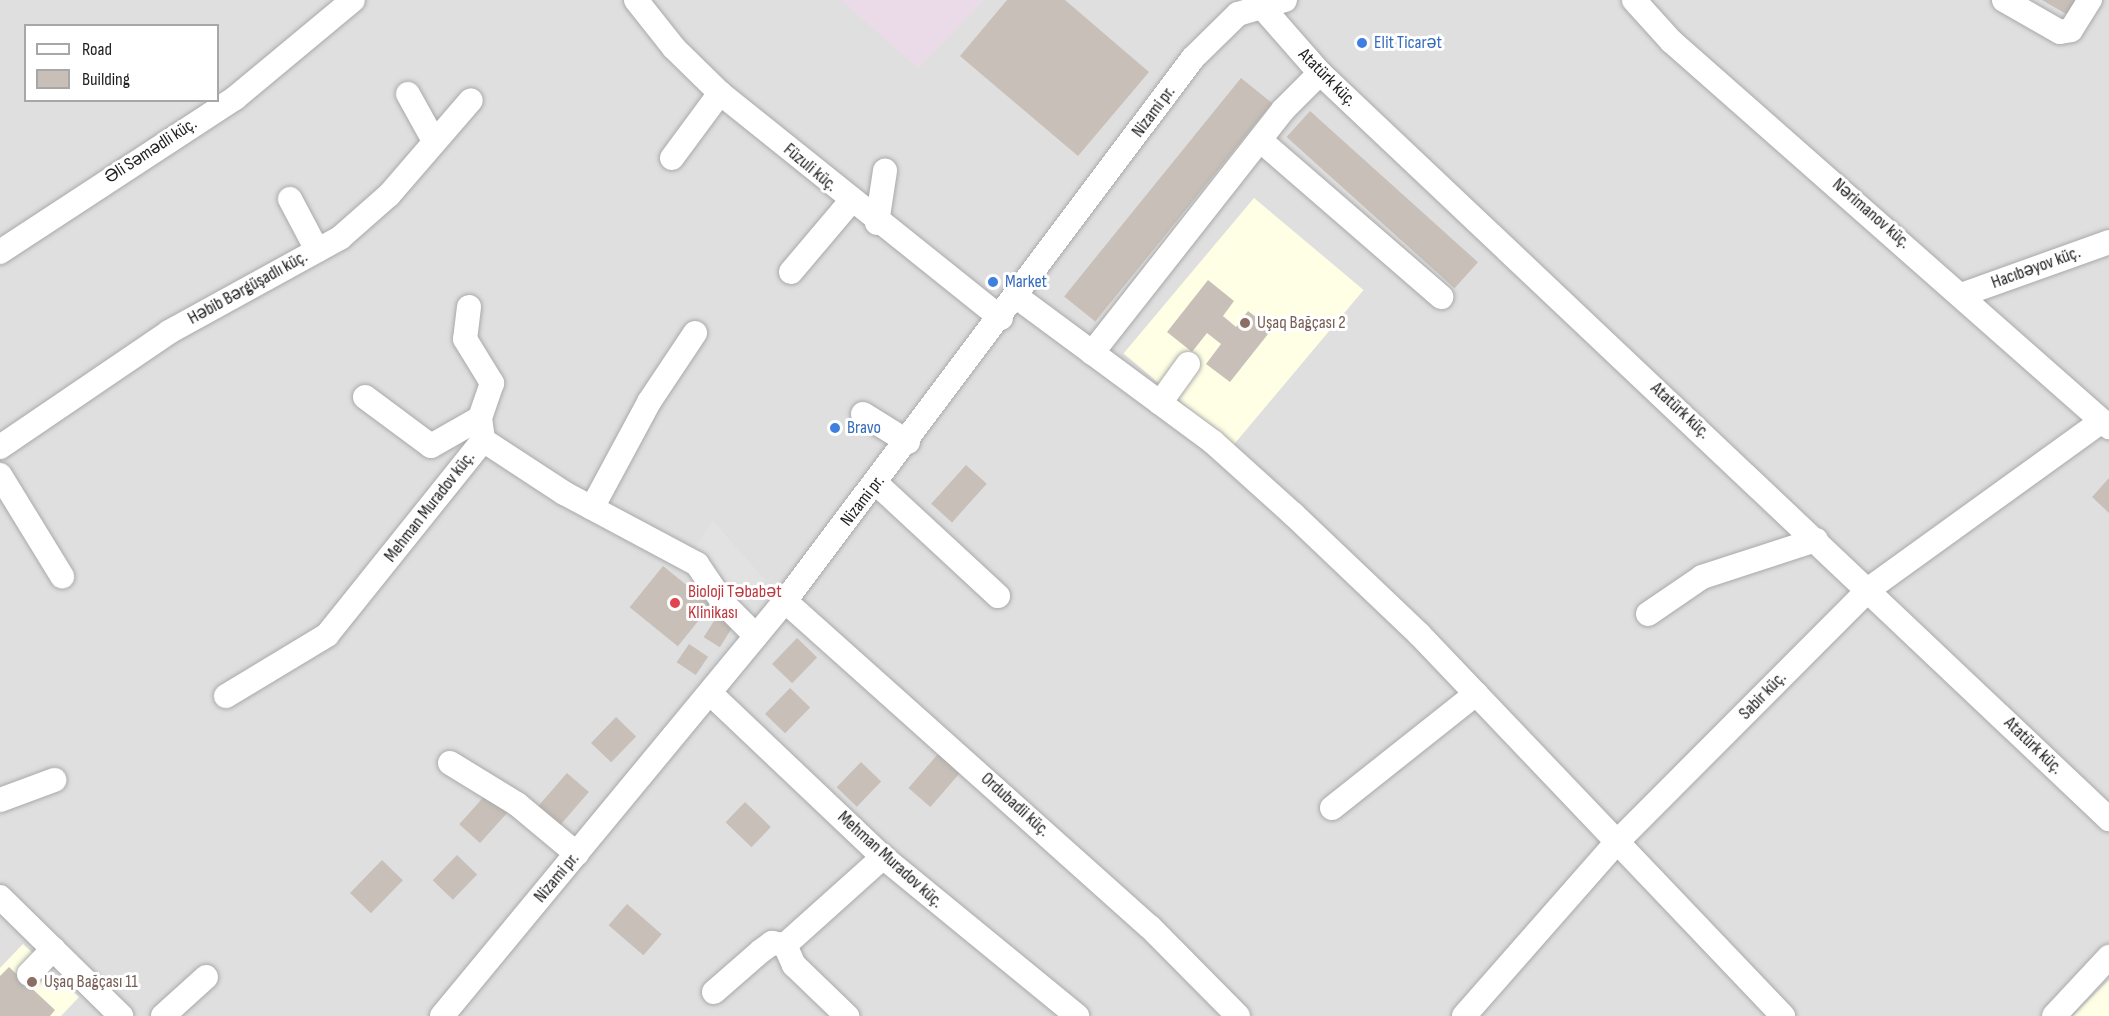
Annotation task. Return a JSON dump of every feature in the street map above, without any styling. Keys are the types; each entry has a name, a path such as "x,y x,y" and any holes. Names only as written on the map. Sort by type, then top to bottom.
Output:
{"street":[{"name":"Əli Səmədli küç.","path":"0,252 235,98 353,0"},
{"name":"Füzuli küç.","path":"636,0 720,93 877,223 1001,318"},
{"name":"Nizami pr.","path":"442,1016 711,694 877,484 1193,58 1222,26 1258,2 1285,0"},
{"name":"Nərimanov küç.","path":"1634,0 1671,42 1964,294 2106,424"},
{"path":"2004,0 2060,32 2071,30 2090,0"},
{"name":"Atatürk küç.","path":"1258,2 1320,73 1869,589 2109,819"},
{"path":"1092,353 1260,140 1320,73"},
{"path":"672,158 720,93"},
{"path":"408,94 434,141"},
{"name":"Həbib Bərgüşadlı küç.","path":"0,447 169,332 317,250 389,195 471,100"},
{"path":"1260,140 1441,297"},
{"path":"877,223 885,171"},
{"path":"290,200 317,250"},
{"path":"791,272 851,201"},
{"name":"Hacıbəyov küç.","path":"1964,294 2109,242"},
{"path":"1017,297 1160,403 1267,489 1476,694 1782,1016"},
{"path":"365,397 431,446 482,429 492,383 465,339 469,307"},
{"path":"592,508 649,402 695,333"},
{"path":"1160,403 1188,364"},
{"path":"863,414 908,442"},
{"name":"Sabir küç.","path":"1464,1016 1616,843 1869,589 2106,424"},
{"name":"Mehman Muradov küç.","path":"226,696 327,635 482,429 592,508 698,564 724,604 756,636"},
{"path":"0,475 63,576"},
{"path":"877,484 998,596"},
{"path":"1648,614 1702,577 1816,540"},
{"name":"Ordubadii küç.","path":"785,601 1150,927 1238,1016"},
{"name":"Mehman Muradov küç.","path":"711,694 883,857 1076,1016"},
{"path":"1332,808 1476,694"},
{"path":"450,763 517,804 577,854"},
{"path":"0,800 54,780"},
{"path":"714,992 766,947 785,945 883,857"},
{"path":"0,897 121,1016"},
{"path":"785,945 794,965 847,1016"},
{"path":"29,974 53,949"},
{"path":"2054,1016 2109,957"},
{"path":"163,1016 206,977"}],"shaded area":[{"path":"0,0 2109,0 2109,1016 0,1016"},
{"path":"841,0 984,0 918,68"},
{"name":"Uşaq Bağçası 2","path":"1254,198 1364,290 1233,445 1124,354"},
{"path":"713,521 765,580 744,604 694,549"},
{"name":"Uşaq Bağçası 11","path":"23,944 79,997 61,1016 0,1016 0,968"},
{"path":"2109,980 2109,1016 2073,1016"}],"building":[{"path":"1007,0 1065,0 1149,72 1078,156 960,56"},
{"path":"2042,0 2077,0 2068,15"},
{"path":"1241,78 1272,103 1095,322 1064,296"},
{"path":"1310,111 1478,262 1455,288 1287,137"},
{"path":"1208,280 1234,301 1223,316 1236,327 1248,311 1272,329 1230,382 1206,364 1221,344 1207,333 1192,352 1167,332"},
{"path":"966,465 987,484 952,522 931,504"},
{"path":"2109,478 2109,513 2092,497"},
{"path":"663,566 711,605 678,646 630,607"},
{"path":"717,616 733,626 720,647 704,637"},
{"path":"797,638 817,657 792,683 772,664"},
{"path":"689,644 708,657 696,675 677,662"},
{"path":"790,688 810,707 785,733 765,714"},
{"path":"616,717 636,736 611,762 591,743"},
{"path":"938,754 960,773 930,807 908,788"},
{"path":"861,762 881,781 857,807 837,787"},
{"path":"567,773 589,792 559,826 537,807"},
{"path":"490,790 511,809 480,843 459,824"},
{"path":"745,802 771,827 751,847 726,822"},
{"path":"457,855 477,874 453,900 433,880"},
{"path":"382,860 403,880 371,913 350,893"},
{"path":"627,904 662,934 643,955 609,925"},
{"path":"9,967 55,1010 50,1016 0,1016 0,976"}],"place":[{"name":"Elit Ticarət","path":"1362,43"},
{"name":"Market","path":"993,282"},
{"name":"Uşaq Bağçası 2","path":"1245,323"},
{"name":"Bravo","path":"835,428"},
{"name":"Bioloji Təbabət Klinikası","path":"675,603"},
{"name":"Uşaq Bağçası 11","path":"32,982"}]}
